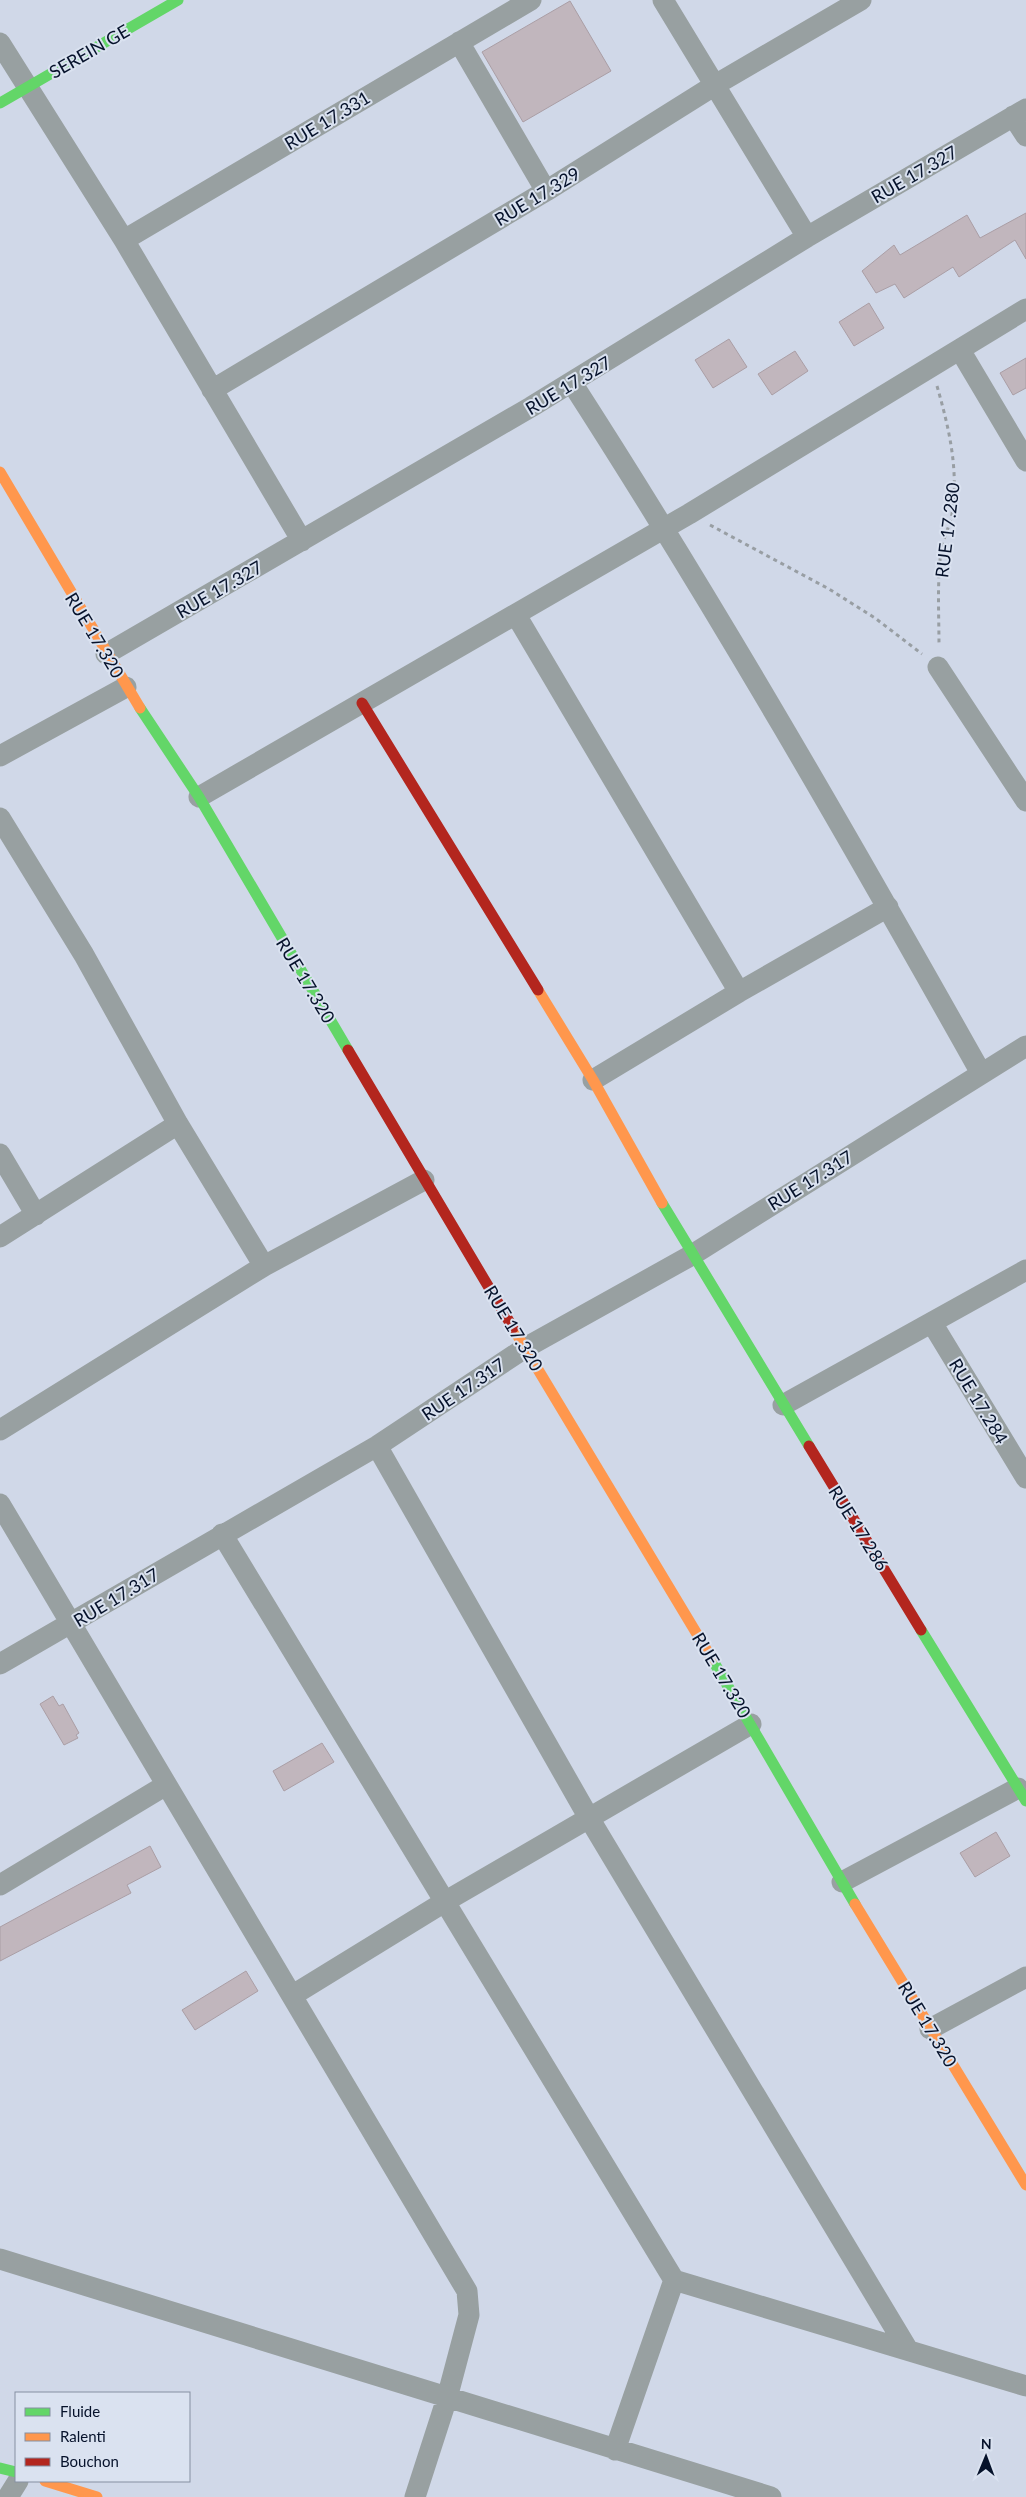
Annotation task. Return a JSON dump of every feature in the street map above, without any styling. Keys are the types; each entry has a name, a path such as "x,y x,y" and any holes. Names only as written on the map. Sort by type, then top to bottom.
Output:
{"street":[{"name":"SEREIN GE","path":"0,103 178,0"},
{"name":"RUE 17.331","path":"124,240 531,0"},
{"path":"663,0 807,236"},
{"name":"RUE 17.329","path":"212,390 546,191 715,85 862,0"},
{"path":"459,42 546,191"},
{"path":"0,43 124,240 302,541"},
{"path":"1020,112 1026,136"},
{"name":"RUE 17.327","path":"106,654 572,383 807,236 1020,112"},
{"path":"199,797 689,514 1026,308"},
{"path":"960,350 1026,461"},
{"path":"572,383 665,528 888,907 981,1073"},
{"name":"RUE 17.320","path":"0,472 126,688 199,797 424,1180 752,1724 842,1882 1026,2186"},
{"path":"516,615 739,992"},
{"path":"938,667 1026,801"},
{"path":"0,756 126,688"},
{"name":"RUE 17.286","path":"362,703 593,1080 692,1255 1022,1795"},
{"path":"0,818 84,955 178,1124 264,1266"},
{"path":"593,1080 739,992 888,907"},
{"name":"RUE 17.317","path":"0,1664 377,1446 525,1348 692,1255 1026,1046"},
{"path":"0,1237 178,1124"},
{"path":"0,1154 36,1215"},
{"path":"0,1430 264,1266 424,1180"},
{"path":"783,1405 1026,1270"},
{"name":"RUE 17.284","path":"932,1323 1026,1478"},
{"path":"377,1446 590,1818 908,2350"},
{"path":"0,1504 467,2291 469,2315 448,2398 415,2497"},
{"path":"222,1534 674,2280 1026,2386"},
{"path":"293,1995 446,1901 752,1724"},
{"path":"0,1885 166,1785"},
{"path":"842,1882 1022,1795"},
{"path":"930,2029 1026,1977"},
{"path":"0,2259 771,2497"},
{"path":"614,2450 674,2280"},
{"path":"0,2468 15,2472"},
{"path":"8,2497 17,2482"},
{"path":"48,2482 97,2497"}],"path":[{"name":"RUE 17.280","path":"931,366 948,427 953,458 954,494 951,516 941,551 938,667"},
{"path":"689,514 829,588 875,618 938,667"}],"building":[{"path":"570,1 611,71 523,122 482,52"},
{"path":"1026,213 1026,259 1015,240 959,277 953,267 904,298 895,284 876,293 862,271 894,245 900,255 967,215 980,238"},
{"path":"869,303 884,328 854,346 839,322"},
{"path":"729,339 747,367 713,388 695,360"},
{"path":"795,351 808,371 772,395 758,374"},
{"path":"1026,358 1026,388 1013,395 1000,373"},
{"path":"53,1696 59,1706 63,1704 79,1733 76,1735 78,1738 64,1745 40,1704"},
{"path":"322,1743 334,1762 284,1791 273,1771"},
{"path":"996,1832 1010,1856 975,1877 960,1853"},
{"path":"150,1846 161,1867 127,1885 131,1893 0,1961 0,1927"},
{"path":"246,1971 258,1991 195,2030 182,2010"}],"traffic: fast":[{"path":"0,103 178,0"},
{"path":"140,708 199,797 348,1050"},
{"path":"662,1203 809,1446"},
{"path":"921,1630 1026,1801"},
{"path":"712,1659 855,1904"},
{"path":"0,2468 15,2472"}],"traffic: slow":[{"path":"0,472 140,708"},
{"path":"538,990 593,1080 662,1203"},
{"path":"513,1328 712,1659"},
{"path":"855,1904 1026,2185"},
{"path":"48,2482 97,2497"}],"traffic: jam":[{"path":"362,703 538,990"},
{"path":"348,1050 513,1328"},
{"path":"809,1446 921,1630"}]}
